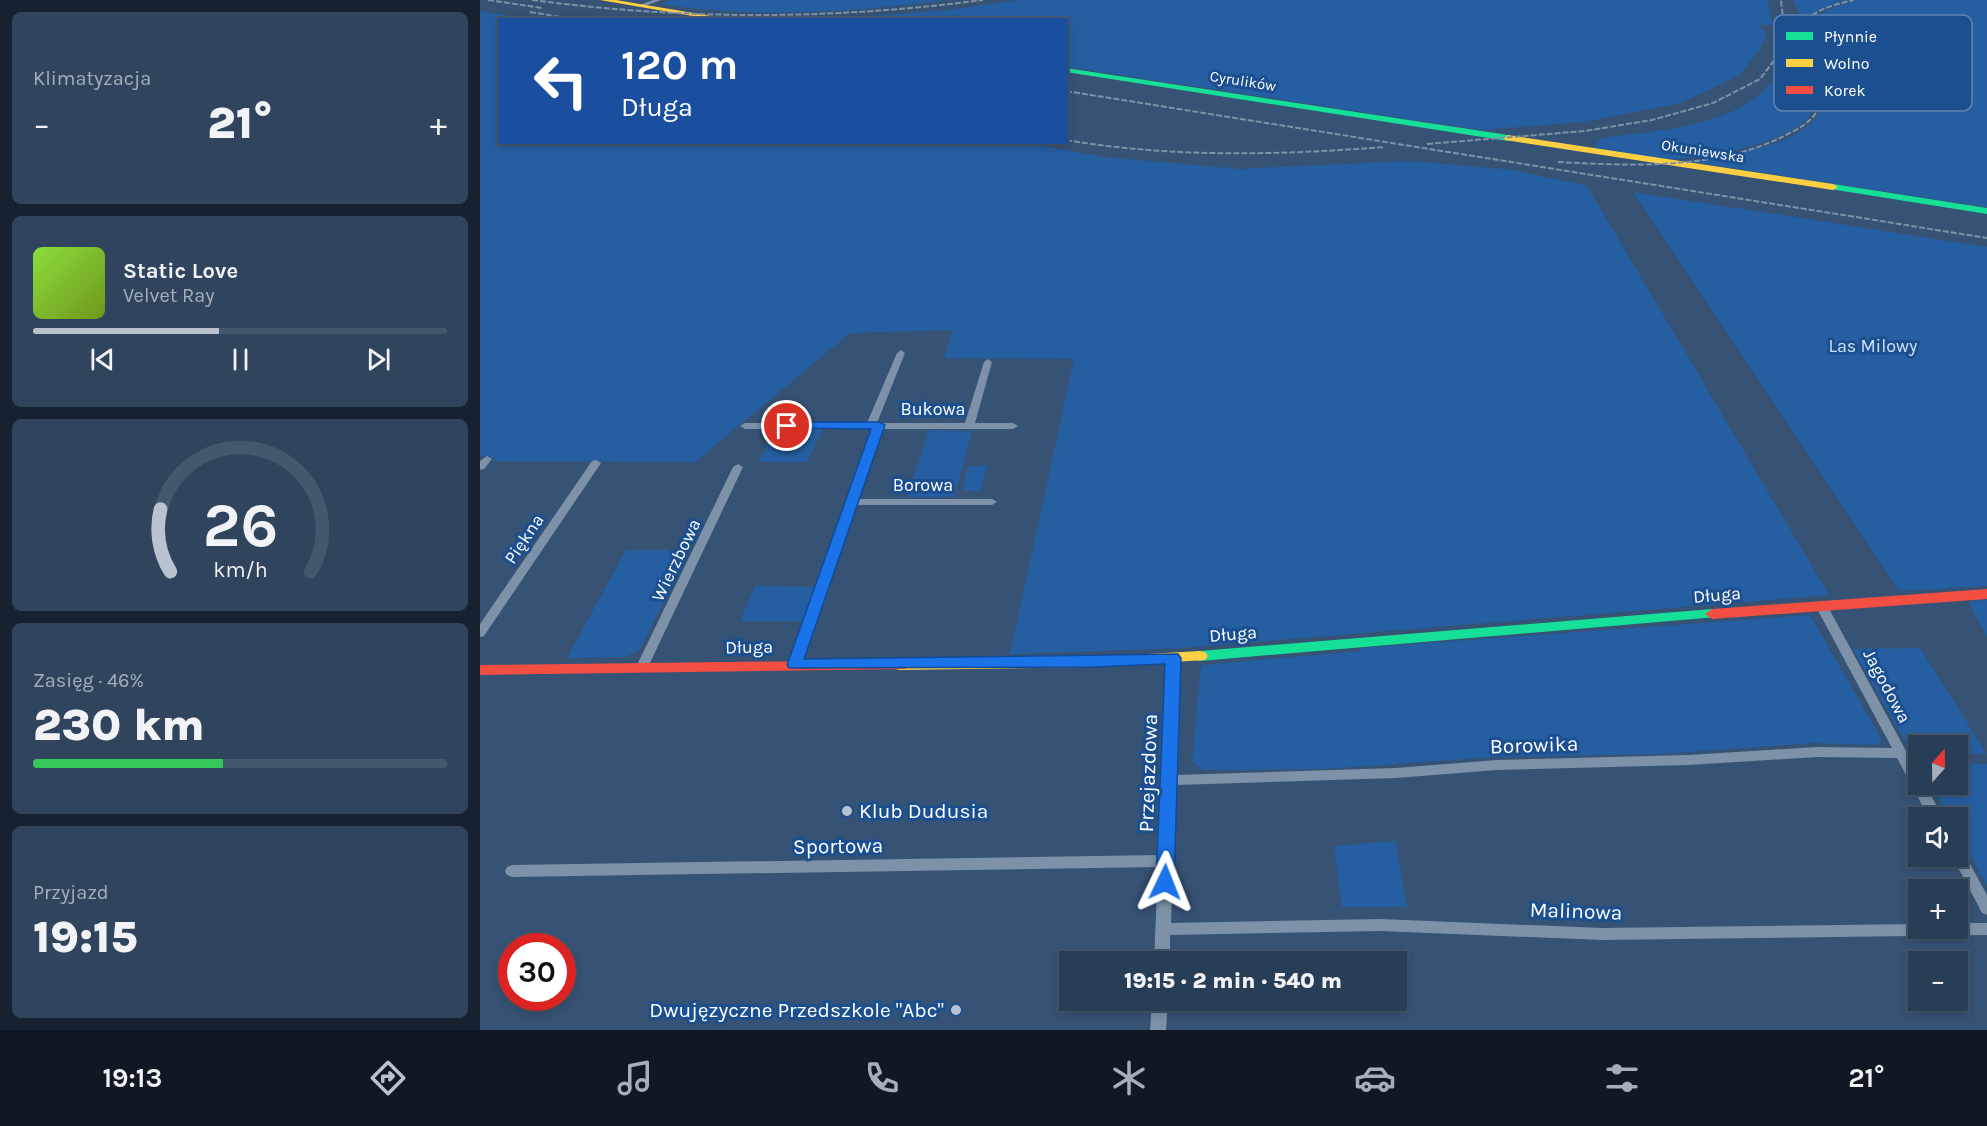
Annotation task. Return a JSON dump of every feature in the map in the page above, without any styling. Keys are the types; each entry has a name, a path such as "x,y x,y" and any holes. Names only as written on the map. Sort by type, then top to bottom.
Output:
{"main road":[{"path":"603,0 646,3 722,18"},
{"name":"Cyrulików","path":"1068,70 1415,124"},
{"name":"Okuniewska","path":"1415,124 1987,211"},
{"name":"Długa","path":"480,670 1094,662 1173,658 1821,604 1987,594"}],"street":[{"path":"646,3 658,0"},
{"path":"795,665 853,502 875,425 901,353"},
{"path":"969,426 988,362"},
{"name":"Bukowa","path":"746,426 1013,426"},
{"name":"Piękna","path":"480,633 596,463"},
{"name":"Wierzbowa","path":"642,667 738,467"},
{"name":"Borowa","path":"853,502 992,502"},
{"name":"Jagodowa","path":"1821,604 1930,807"},
{"name":"Przejazdowa","path":"1163,951 1173,658"},
{"name":"Borowika","path":"1169,780 1396,773 1497,765 1688,760 1817,752 1901,753"},
{"name":"Sportowa","path":"512,871 1166,861"},
{"path":"1964,867 1987,909"},
{"name":"Malinowa","path":"1164,929 1381,925 1602,934 1987,929"},
{"path":"1158,1030 1159,1011"}],"green space":[{"path":"671,0 948,0 876,8 768,12 696,9 661,4"},
{"path":"1018,0 1767,0 1773,25 1759,25 1767,34 1760,49 1740,75 1681,103 1583,122 1480,130 1068,67 1068,18 845,18 950,10"},
{"path":"1793,0 1849,0 1821,9 1811,15 1800,15"},
{"path":"1859,0 1987,0 1987,207 1691,162 1727,156 1772,144 1792,136 1809,125 1820,111 1972,111 1972,15 1819,15 1835,7"},
{"path":"480,11 518,18 498,18 498,144 1033,144 1105,157 1240,169 1409,161 1514,170 1587,186 1829,595 1182,648 1010,654 1074,359 944,358 953,330 850,333 695,462 492,461 495,458 480,456"},
{"path":"1774,81 1774,111 1811,111 1808,117 1794,128 1776,138 1710,155 1667,159 1594,148 1601,138 1652,132 1706,121 1737,109 1757,96"},
{"name":"Las Milowy","path":"1633,192 1987,247 1987,586 1899,591"},
{"path":"775,430 822,430 807,462 759,462"},
{"path":"929,430 972,431 954,497 907,497"},
{"path":"968,466 987,466 981,491 962,491"},
{"path":"626,550 689,550 640,650 625,657 567,658"},
{"path":"755,586 816,587 803,621 740,621"},
{"path":"1987,600 1987,637 1968,602"},
{"path":"1810,615 1882,740 1875,745 1812,743 1661,754 1496,757 1325,769 1204,770 1192,762 1201,665 1361,651 1361,648"},
{"path":"1920,648 1987,754 1968,754 1968,735 1908,735 1908,747 1853,649"},
{"path":"1968,763 1987,764 1987,885 1968,850 1968,807 1943,807 1937,795 1968,795"},
{"path":"1395,841 1407,907 1342,907 1334,846"}],"railway":[{"path":"488,0 542,8"},
{"path":"532,0 645,11 758,15 870,11 983,0"},
{"path":"1781,0 1783,15"},
{"path":"1813,15 1821,10 1854,0"},
{"path":"530,12 566,18"},
{"path":"1427,144 1585,131 1652,120 1713,103 1760,79 1774,61"},
{"path":"1068,91 1987,238"},
{"path":"1558,162 1675,163 1732,155 1786,135 1804,125 1817,111"},
{"path":"1068,140 1146,150 1226,153 1305,152 1385,147"}],"traffic: fast":[{"path":"1068,70 1508,138"},
{"path":"1833,187 1987,211"},
{"path":"1200,656 1712,614"}],"traffic: slow":[{"path":"603,0 719,18"},
{"path":"1508,138 1833,187"},
{"path":"900,665 1094,662 1200,656"}],"traffic: jam":[{"path":"1712,614 1987,594"},
{"path":"480,670 900,665"}],"place":[{"name":"Klub Dudusia","path":"847,811"},
{"name":"Dwujęzyczne Przedszkole \"Abc\"","path":"956,1010"}],"route":[{"path":"787,426 879,425 795,665 1094,662 1173,658 1165,882"}]}
